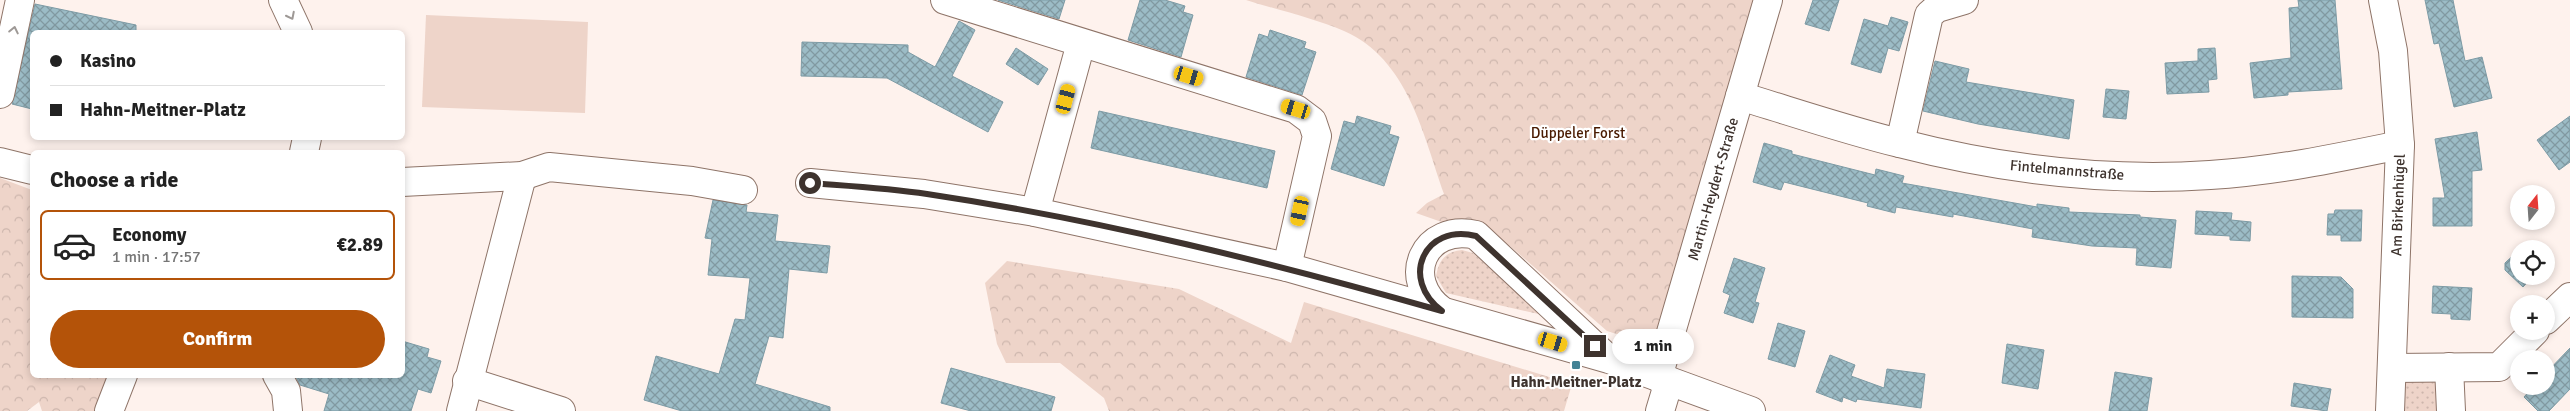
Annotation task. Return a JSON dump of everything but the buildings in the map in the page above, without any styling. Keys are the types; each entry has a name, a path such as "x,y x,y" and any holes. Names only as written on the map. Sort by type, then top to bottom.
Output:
{"street":[{"path":"0,94 20,0"},
{"path":"283,0 297,30"},
{"path":"945,0 1296,109 1312,120 1316,136 1288,267"},
{"name":"Martin-Heydert-Straße","path":"1660,411 1663,379 1768,0"},
{"path":"1900,143 1929,16 1937,8 1964,0"},
{"name":"Am Birkenhügel","path":"2383,0 2393,51 2400,145 2390,411"},
{"path":"1035,212 1081,43"},
{"name":"Fintelmannstraße","path":"1740,96 1900,143 2014,167 2081,174 2144,177 2209,175 2283,168 2400,145"},
{"path":"0,162 30,170"},
{"path":"405,182 522,176 549,168 692,181 737,182"},
{"path":"460,411 522,176"},
{"path":"810,183 924,194 1035,212 1288,267 1609,359 1751,411"},
{"path":"1442,311 1424,293 1420,281 1422,260 1434,243 1444,236 1456,233 1476,236 1609,359"},
{"path":"2555,311 2570,297"},
{"path":"2393,368 2499,367 2526,340"},
{"path":"2449,367 2451,411"},
{"path":"110,411 122,378"},
{"path":"279,378 286,391 288,411"},
{"path":"467,381 561,411"}],"green space":[{"name":"Düppeler Forst","path":"1246,0 1756,0 1654,346 1607,331 1510,246 1416,213 1427,203 1444,194 1429,147 1410,100 1384,60 1366,44 1344,31 1308,18"},
{"path":"426,15 588,22 585,113 422,107"},
{"path":"0,178 30,189 30,378 109,378 98,411 42,411 39,402 27,411 0,411"},
{"path":"1462,250 1473,253 1543,315 1446,293 1436,276 1439,265 1447,255"},
{"path":"1007,261 1179,289 1291,343 1304,302 1572,384 1564,411 1109,411 1104,398 1060,363 1006,363 997,344 985,283"},
{"path":"2441,375 2442,411 2401,411 2403,378"}],"place":[{"name":"Hahn-Meitner-Platz","path":"1576,365"}],"route":[{"path":"810,183 924,194 1035,212 1288,267 1442,311 1424,293 1419,270 1422,260 1426,251 1444,236 1466,233 1476,236 1595,346"}]}
